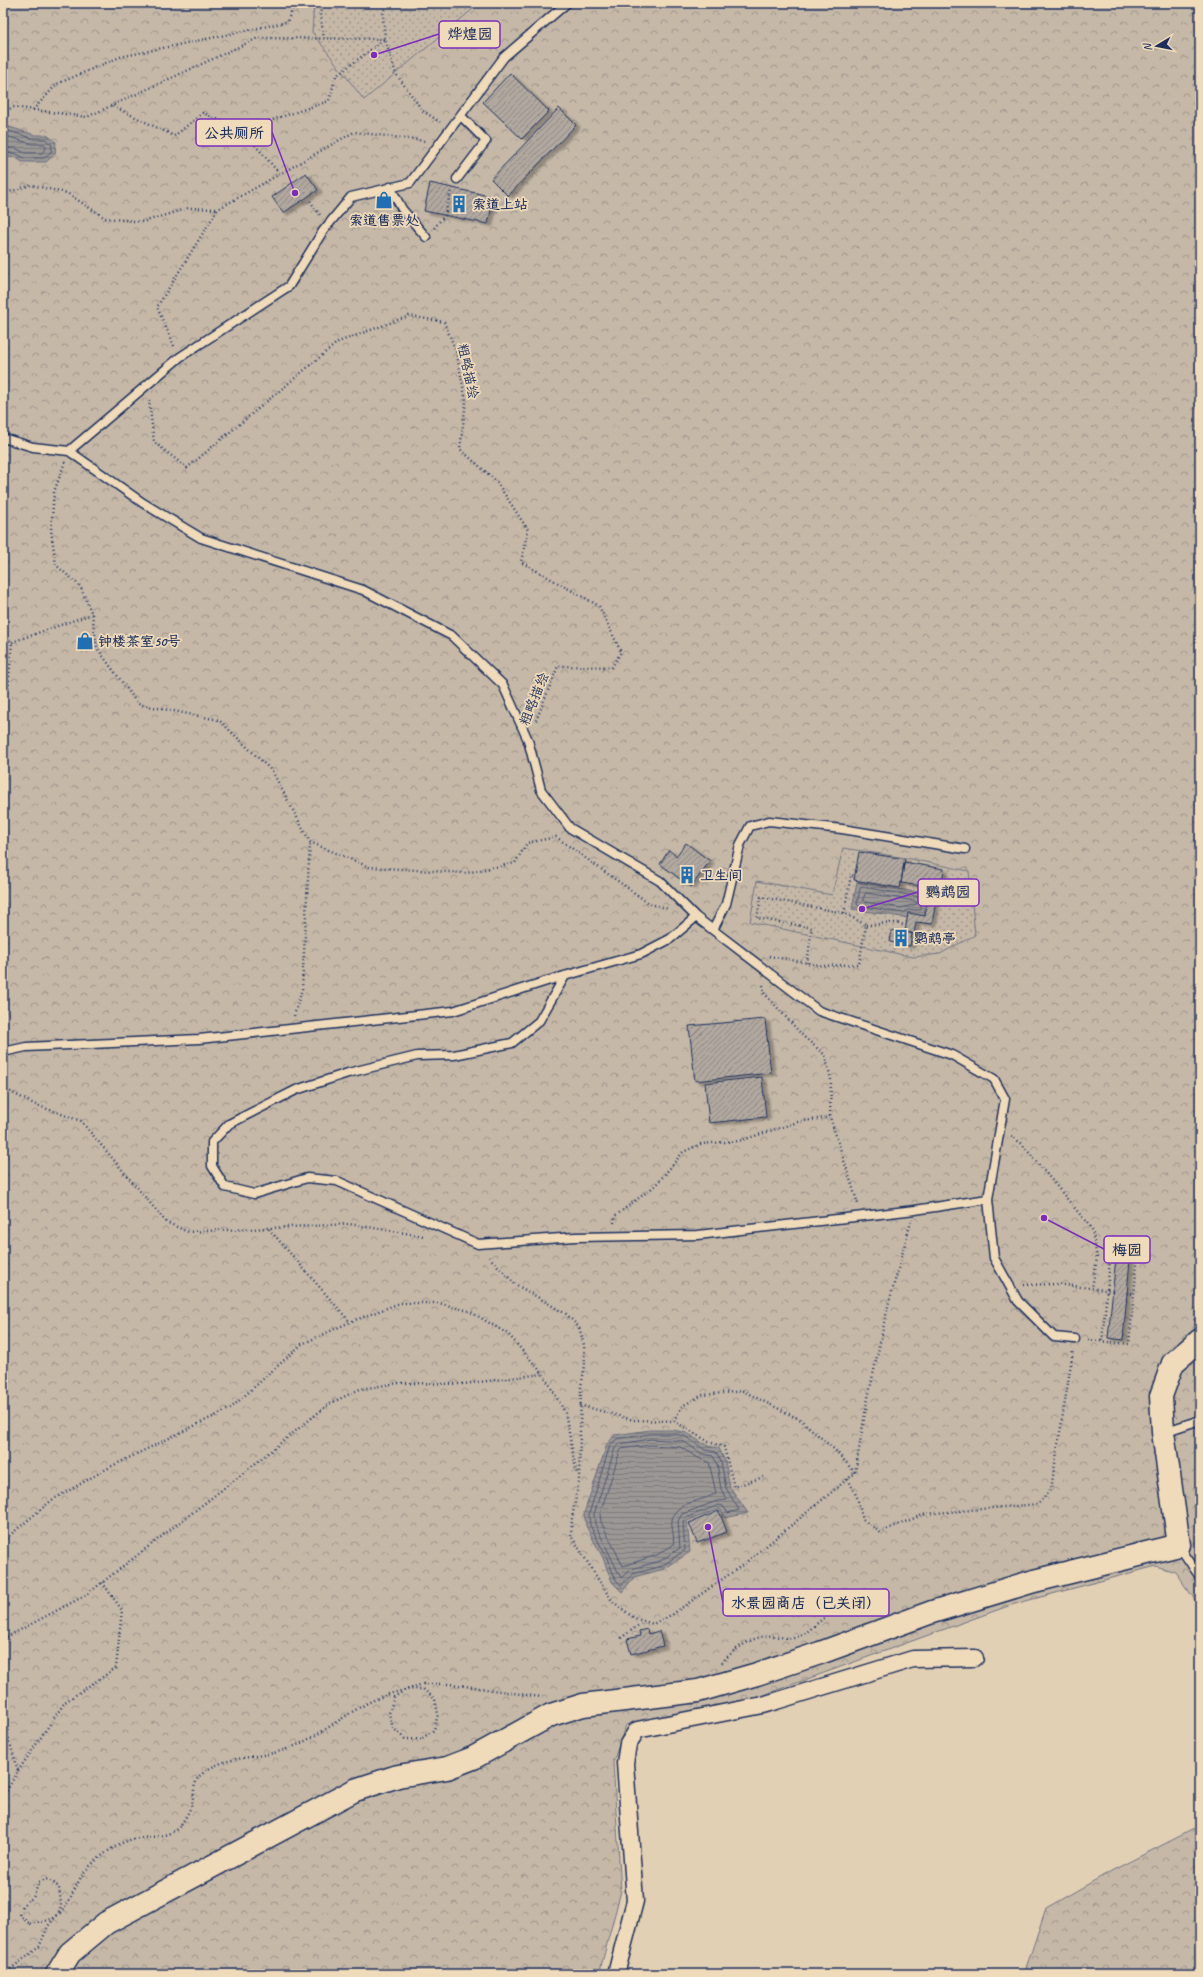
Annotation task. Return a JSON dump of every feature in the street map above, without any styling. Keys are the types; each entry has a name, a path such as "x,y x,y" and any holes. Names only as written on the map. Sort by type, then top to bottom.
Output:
{"street":[{"path":"57,1974 70,1953 106,1923 355,1790 398,1776 447,1768 473,1758 551,1715 583,1705 698,1691 757,1674 932,1612 1034,1581 1179,1545 1163,1432 1160,1396 1173,1363 1200,1340"},
{"path":"616,1974 635,1902 625,1763 628,1744 636,1730 763,1705 913,1659 975,1658"}],"lane":[{"path":"69,451 180,357 289,286 323,230 351,197 410,183 504,57 567,3"},
{"path":"457,179 486,141 461,116"},
{"path":"390,188 402,209 426,237"},
{"path":"3,438 33,447 69,451 143,503 201,538 363,590 452,636 503,685 528,740 541,790 570,828 660,881 696,917 753,962 819,1010 952,1055 994,1080 1004,1099 988,1199 994,1258 1018,1301 1054,1337 1076,1339"},
{"path":"713,930 726,904 740,845 750,826 769,822 842,828 965,849"},
{"path":"3,1052 26,1047 198,1039 453,1011 641,954 670,939 696,917"},
{"path":"566,976 539,1021 512,1043 454,1055 417,1056 341,1076 296,1090 229,1124 212,1142 212,1166 225,1187 254,1194 308,1178 337,1181 478,1244 574,1237 698,1235 915,1210 988,1199"},
{"path":"1163,1432 1200,1420"},
{"path":"1179,1545 1200,1577"}],"path":[{"path":"33,110 57,84 120,57 287,22 295,3"},
{"path":"323,3 320,13 324,38"},
{"path":"386,3 384,14 385,38 396,74 423,111 451,129"},
{"path":"3,113 13,108 88,117 258,38 385,38"},
{"path":"242,130 329,101 336,76 385,38"},
{"path":"112,106 174,136 203,113 242,130 280,174"},
{"path":"180,357 157,307 218,209 354,132 441,143"},
{"path":"3,194 31,185 67,193 105,218 144,222 188,208 218,209"},
{"path":"426,237 445,215 448,204"},
{"name":"粗略描绘","path":"147,384 154,442 187,468 338,342 409,316 444,322 456,351 466,400 460,449 496,481 528,530 521,562 600,606 620,652 612,668 558,666 528,740"},
{"path":"69,451 54,492 51,530 56,565 80,586 92,614 98,648 138,704 219,720 272,771 310,842 302,989 291,1028"},
{"path":"12,642 92,614"},
{"path":"3,636 12,642"},
{"path":"3,694 8,691 12,642"},
{"path":"310,842 369,867 466,873 515,863 527,843 556,837 650,904"},
{"path":"844,913 851,875 855,876"},
{"path":"807,963 812,928 757,918 761,897 844,913 866,925 894,923 906,925"},
{"path":"753,962 769,955 824,966 859,964 866,925"},
{"path":"767,972 762,981 764,993 804,1037 825,1056 831,1078 830,1117 862,1216"},
{"path":"611,1236 615,1216 656,1185 683,1152 701,1144 739,1141 798,1122 830,1117"},
{"path":"1000,1129 1021,1143 1092,1229 1097,1258 1092,1288"},
{"path":"478,1244 515,1284 566,1314 579,1327 584,1345 584,1366 580,1405 579,1481 572,1519 571,1536 612,1601 634,1618 653,1624 673,1614 744,1564 855,1473 866,1407 888,1306 915,1210"},
{"path":"269,1228 350,1322"},
{"path":"848,1479 857,1496 863,1520 880,1532 925,1514 1038,1504 1051,1489 1076,1339 1129,1344 1139,1244 1112,1241 1102,1341"},
{"path":"1009,1285 1056,1284 1113,1291"},
{"path":"1127,1293 1134,1294"},
{"path":"3,1541 52,1500 110,1467 231,1408 302,1344 350,1322 400,1303 439,1303 470,1311 508,1334 543,1374 565,1412 579,1481"},
{"path":"3,1639 86,1595 241,1475 329,1404 360,1389 399,1383 464,1384 543,1374"},
{"path":"674,1421 682,1406 703,1395 743,1391 801,1420 836,1451 855,1473"},
{"path":"580,1405 633,1420 674,1421 709,1442 724,1448 734,1487 763,1477"},
{"path":"3,1796 18,1771 65,1702 116,1668 122,1610 102,1582"},
{"path":"721,1664 725,1658 745,1643 765,1636 793,1638 808,1632 825,1617 841,1610 863,1610 875,1613"},
{"path":"621,1638 644,1622"},
{"path":"4,1974 39,1947 48,1926 55,1917 60,1911 61,1904 59,1888 46,1878 39,1882 33,1898 26,1901 20,1908 20,1916 30,1924 46,1922 55,1917 61,1914 70,1900 81,1877 104,1854 118,1845 133,1839 164,1835 178,1827 192,1804 193,1788 202,1773 216,1765 249,1757 273,1754 291,1748 320,1734 361,1705 406,1689 411,1688 423,1689 435,1699 438,1714 434,1730 421,1738 405,1739 393,1728 389,1713 394,1697 406,1689 423,1684 451,1684 544,1698"},
{"path":"3,1719 18,1771"},
{"path":"3,1957 4,1974"}],"green space":[{"path":"3,3 1200,3 1200,1607 1175,1572 1156,1566 1011,1605 758,1697 626,1725 613,1762 621,1891 599,1974 3,1974"},
{"path":"314,3 480,3 364,100 312,32"},
{"path":"843,848 906,858 969,871 975,935 940,954 913,957 750,922 757,881 832,895"},
{"path":"1200,1826 1200,1974 1024,1974 1046,1908 1113,1870"}],"water":[{"path":"3,125 35,135 47,135 56,142 55,154 46,162 22,162 15,157 3,158"},
{"path":"857,882 927,894 924,916 908,918 852,909"},
{"path":"650,1430 674,1430 687,1433 707,1446 719,1448 725,1461 730,1487 748,1513 725,1518 720,1509 687,1521 690,1552 664,1569 634,1577 622,1592 612,1582 603,1558 586,1526 584,1513 607,1444 615,1435"}],"building":[{"path":"510,73 549,111 522,139 483,102"},
{"path":"559,108 576,125 508,196 491,179"},
{"path":"306,173 318,190 283,213 272,197"},
{"name":"索道上站","path":"430,183 494,197 488,224 424,211"},
{"name":"卫生间","path":"686,843 710,861 691,887 660,864 669,850 676,856"},
{"path":"859,852 905,859 900,888 854,880"},
{"path":"904,862 944,869 941,889 901,883"},
{"path":"930,887 938,889 932,924 916,922 914,934 905,932 908,913 925,916"},
{"name":"鹦鹉亭","path":"892,930 912,933 910,946 890,942"},
{"path":"765,1019 771,1073 695,1081 689,1026"},
{"path":"762,1077 766,1117 709,1123 705,1083"},
{"path":"1117,1247 1131,1248 1123,1340 1108,1338"},
{"path":"719,1511 727,1532 697,1543 689,1523"},
{"path":"647,1629 648,1634 659,1631 663,1646 631,1654 627,1639 640,1636 639,1631"}],"place":[{"name":"烨煌园","path":"374,55"},
{"name":"公共厕所","path":"295,193"},
{"name":"索道售票处","path":"384,200"},
{"name":"索道上站","path":"459,204"},
{"name":"钟楼茶室50号","path":"85,641"},
{"name":"卫生间","path":"687,875"},
{"name":"鹦鹉园","path":"862,909"},
{"name":"鹦鹉亭","path":"901,938"},
{"name":"梅园","path":"1044,1218"},
{"name":"水景园商店（已关闭）","path":"708,1527"}]}
